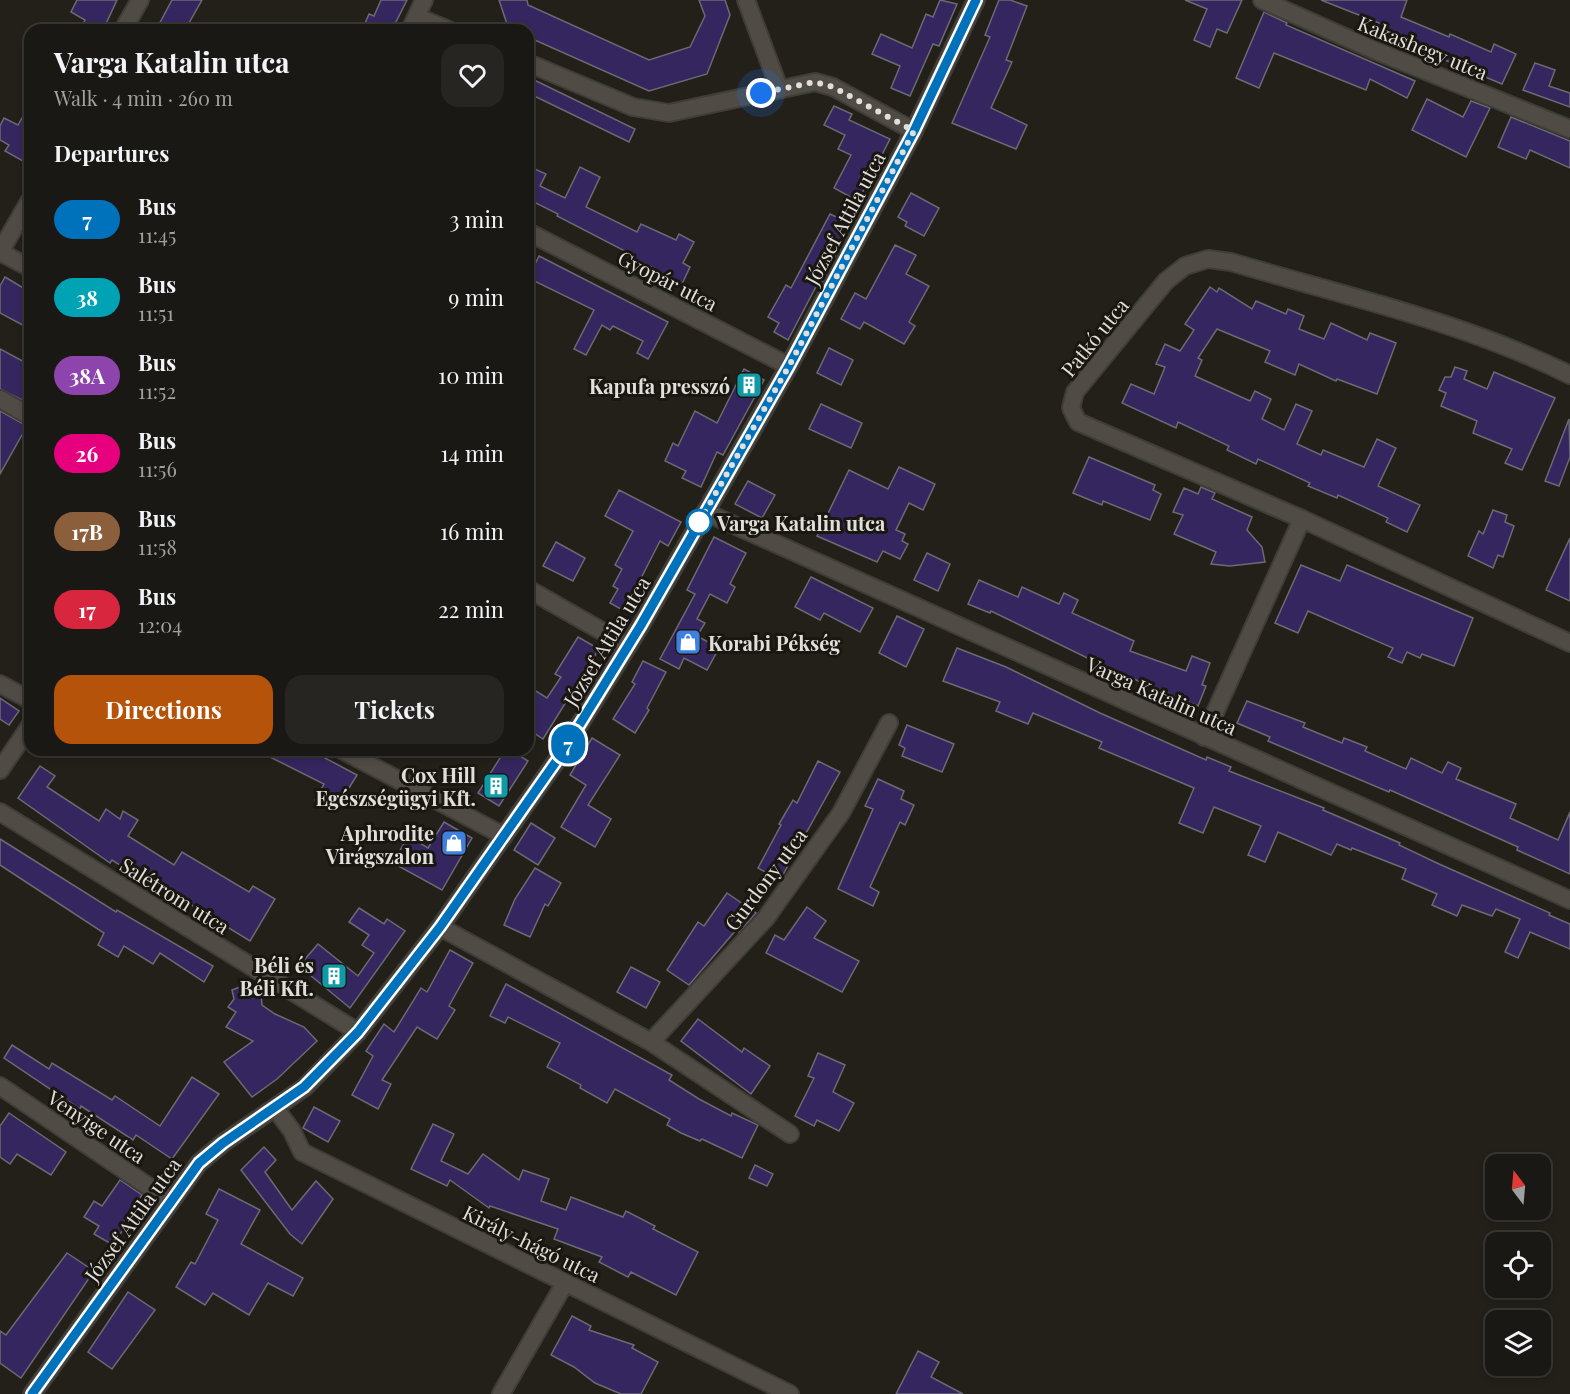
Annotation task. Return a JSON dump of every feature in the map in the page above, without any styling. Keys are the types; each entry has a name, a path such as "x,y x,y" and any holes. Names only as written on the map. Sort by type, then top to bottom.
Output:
{"street":[{"path":"126,24 140,0"},
{"path":"414,23 424,0"},
{"path":"746,0 779,88"},
{"name":"József Attila utca","path":"32,1394 199,1163 223,1143 275,1108 332,1062 358,1032 440,927 587,715 789,366 914,131 976,0"},
{"name":"Kakashegy utca","path":"1262,0 1376,51 1570,129"},
{"path":"534,66 633,107 669,113 815,82 833,87 914,131"},
{"path":"24,210 0,252 24,265"},
{"name":"Gyopár utca","path":"534,235 789,366"},
{"name":"Patkó utca","path":"1570,375 1454,328 1231,262 1208,259 1185,266 1166,280 1075,392 1071,408 1078,422 1302,519 1570,643"},
{"path":"0,399 24,413"},
{"name":"Varga Katalin utca","path":"705,512 1570,900"},
{"path":"1204,737 1302,519"},
{"path":"534,592 628,646"},
{"path":"0,684 24,697"},
{"name":"Gurdony utca","path":"651,1042 766,918 841,813 889,723"},
{"path":"0,770 24,735"},
{"path":"353,756 504,836"},
{"name":"Salétrom utca","path":"0,812 358,1032"},
{"path":"440,927 651,1042 790,1134"},
{"name":"Venyige utca","path":"0,1086 170,1201"},
{"name":"Király-hágó utca","path":"275,1108 292,1131 302,1152 790,1394"},
{"path":"501,1394 565,1282"}],"building":[{"path":"77,0 117,0 106,24 83,24 85,20 71,12"},
{"path":"172,0 202,0 188,24 159,24"},
{"path":"381,0 407,0 395,24 365,24 369,14 374,16"},
{"path":"499,0 527,0 528,5 649,60 690,47 705,16 699,0 725,0 730,15 707,74 649,91 534,40 534,24 507,24"},
{"path":"940,0 957,4 939,46 933,44 910,96 891,88 900,66 872,54 881,34 912,48 926,14 933,17"},
{"path":"999,0 1010,0 1027,6 1006,60 1012,62 991,108 1027,125 1016,149 952,123 990,37 985,35"},
{"path":"1185,0 1242,0 1227,33 1217,29 1210,47 1194,40 1207,9"},
{"path":"1321,0 1407,0 1401,17 1449,37 1450,34 1491,52 1494,44 1516,54 1502,84 1397,40 1398,37 1377,29 1379,23"},
{"path":"1264,12 1287,23 1286,25 1415,81 1407,98 1370,79 1366,90 1274,53 1259,88 1236,78"},
{"path":"1535,63 1555,70 1549,86 1570,93 1570,107 1523,90"},
{"path":"534,80 635,129 629,142 534,96"},
{"path":"1427,99 1463,117 1471,101 1490,108 1466,157 1412,130"},
{"path":"834,106 852,114 849,120 890,139 858,201 834,188 851,155 838,149 845,135 824,125"},
{"path":"24,114 24,162 5,151 9,145 0,140 0,126 4,118 18,125"},
{"path":"1511,117 1570,141 1570,168 1530,150 1526,159 1498,147"},
{"path":"580,167 600,177 586,207 637,232 641,224 676,240 679,234 694,242 683,263 690,267 681,286 658,275 660,271 626,255 627,252 557,216 558,214 534,202 534,169 546,174 540,186 565,198"},
{"path":"911,193 939,208 924,236 905,226 907,222 898,217"},
{"path":"830,214 851,224 822,282 819,281 788,340 774,332 779,323 768,317 786,285 791,288"},
{"path":"895,245 916,255 906,274 929,286 909,322 915,326 904,344 864,322 860,329 841,319 855,293 866,299"},
{"path":"539,256 668,322 648,359 637,353 643,341 613,326 610,330 602,325 586,355 574,349 594,310 534,281 534,266"},
{"path":"5,277 24,288 24,326 0,313 0,286"},
{"path":"1210,287 1217,292 1219,288 1252,309 1256,301 1286,314 1288,309 1304,316 1299,329 1324,339 1331,323 1367,340 1370,333 1396,343 1377,394 1337,379 1336,381 1299,364 1295,375 1265,362 1270,351 1217,329 1198,358 1202,360 1195,376 1250,401 1255,391 1271,399 1262,419 1284,430 1296,404 1312,411 1297,444 1321,455 1323,450 1364,467 1377,439 1396,448 1378,486 1420,505 1407,532 1386,522 1388,518 1338,495 1337,498 1308,486 1310,483 1258,459 1256,464 1227,450 1229,446 1178,422 1176,428 1122,403 1131,384 1154,394 1165,367 1156,364 1165,344 1180,351 1194,330 1185,324"},
{"path":"829,348 853,360 841,385 817,373"},
{"path":"0,349 24,362 24,401 0,389"},
{"path":"1455,367 1467,371 1464,379 1487,389 1494,372 1555,398 1522,470 1505,463 1512,449 1473,433 1477,421 1441,406 1446,393 1439,390 1445,377 1451,377"},
{"path":"744,369 764,380 723,455 717,452 701,487 682,478 686,471 665,461 673,443 678,446 695,411 717,423"},
{"path":"821,404 862,423 851,448 809,429"},
{"path":"0,411 24,424 24,431 0,474"},
{"path":"1569,419 1570,457 1559,486 1545,481"},
{"path":"1089,457 1155,485 1153,490 1161,494 1150,520 1103,501 1102,505 1073,493"},
{"path":"899,467 935,484 923,510 909,503 896,530 905,534 902,541 908,544 900,559 883,551 877,562 817,536 849,470 888,489"},
{"path":"748,481 775,495 762,518 735,504"},
{"path":"1201,487 1215,493 1212,499 1252,517 1247,530 1262,547 1265,562 1230,566 1211,564 1216,552 1174,534 1183,515 1173,512 1184,488 1198,494"},
{"path":"619,490 681,522 668,546 660,541 637,586 641,589 628,613 610,603 618,589 613,586 622,569 615,565 633,531 605,516"},
{"path":"1493,510 1507,515 1505,522 1514,526 1503,557 1498,555 1493,568 1468,556 1479,531 1483,534"},
{"path":"714,537 746,553 730,584 735,587 727,603 710,594 697,619 705,623 697,636 719,648 707,670 684,658 679,669 660,659 695,594 687,590"},
{"path":"1570,538 1570,601 1546,590"},
{"path":"556,542 585,558 573,581 543,566"},
{"path":"927,553 950,564 938,591 914,580"},
{"path":"1301,565 1340,581 1347,565 1473,618 1454,666 1422,654 1420,658 1407,652 1402,663 1388,657 1393,648 1308,611 1298,633 1275,623"},
{"path":"811,577 873,608 860,632 824,613 820,620 795,607"},
{"path":"979,580 1018,597 1022,587 1059,604 1064,593 1078,600 1072,613 1134,641 1130,651 1186,671 1192,656 1210,663 1202,685 1206,686 1198,706 1110,669 991,611 990,613 968,604"},
{"path":"897,616 924,629 906,667 879,653"},
{"path":"578,637 599,649 543,739 534,733 534,690 547,698 561,677 555,674"},
{"path":"957,648 1006,667 1100,713 1206,760 1207,757 1231,767 1229,771 1324,808 1323,810 1400,843 1399,845 1439,864 1550,913 1549,915 1570,924 1570,949 1530,932 1518,958 1505,952 1520,919 1496,909 1492,916 1462,905 1457,916 1432,905 1437,894 1402,879 1406,869 1352,848 1351,850 1337,844 1331,855 1278,832 1265,862 1248,855 1261,826 1214,807 1203,833 1179,823 1194,788 1099,748 1102,742 1033,713 1028,724 996,711 1000,702 943,681"},
{"path":"643,661 666,672 647,708 649,710 635,733 613,719 635,684 632,682"},
{"path":"0,698 19,711 9,725 0,719"},
{"path":"1247,701 1305,723 1303,727 1342,743 1344,738 1367,747 1365,751 1406,769 1411,758 1442,773 1448,762 1461,768 1456,779 1516,804 1510,818 1558,840 1570,812 1570,874 1517,850 1518,847 1390,790 1389,792 1268,741 1270,737 1237,723"},
{"path":"907,725 954,744 942,772 902,756 905,748 899,745"},
{"path":"592,738 620,755 588,805 611,819 595,847 561,827 586,785 570,775"},
{"path":"268,756 321,756 357,775 335,811 315,800 324,784"},
{"path":"501,756 520,756 528,761 499,806 478,793"},
{"path":"818,761 840,772 780,880 758,868 781,825 779,824 793,800 797,803"},
{"path":"40,766 55,776 47,787 99,821 106,809 120,819 123,811 138,820 128,836 174,865 182,852 249,892 253,886 275,899 250,941 149,879 147,882 112,860 110,863 18,798"},
{"path":"878,779 904,791 901,799 914,805 905,825 900,822 870,887 879,892 873,906 838,889 873,809 865,806"},
{"path":"444,822 472,838 442,890 393,863 408,836 428,848"},
{"path":"531,823 555,838 538,865 514,850"},
{"path":"0,839 116,912 117,910 213,966 204,982 160,953 153,964 124,946 118,957 98,945 104,933 0,865"},
{"path":"535,868 561,883 548,906 545,904 530,937 504,925 515,899"},
{"path":"727,893 756,913 739,932 736,930 689,985 667,970 698,922 704,926"},
{"path":"807,907 826,921 814,938 859,961 842,992 766,953 775,935 784,940"},
{"path":"359,908 384,924 387,919 405,931 350,1008 299,966 318,944 358,976 374,953 362,945 369,935 349,922"},
{"path":"450,950 473,963 449,1006 455,1010 437,1039 417,1027 382,1080 391,1084 378,1109 352,1095 373,1056 366,1051 384,1024 394,1032 421,988 427,992"},
{"path":"631,967 660,982 646,1008 617,992"},
{"path":"248,984 261,994 262,1005 275,1014 304,1027 317,1041 277,1079 252,1097 224,1062 253,1041 226,1027 236,1012 228,1007 234,999 232,990"},
{"path":"506,984 672,1075 669,1080 699,1099 731,1116 732,1113 758,1125 742,1158 702,1139 700,1141 681,1133 667,1125 670,1119 615,1089 607,1103 580,1088 581,1085 547,1067 560,1043 508,1017 505,1023 490,1016"},
{"path":"698,1019 742,1052 744,1048 770,1066 751,1094 681,1041"},
{"path":"12,1045 49,1069 52,1063 112,1100 115,1096 160,1126 192,1077 219,1094 172,1159 136,1135 133,1140 81,1106 80,1109 4,1058"},
{"path":"818,1053 845,1065 833,1092 854,1103 839,1131 817,1120 814,1126 795,1116 814,1078 808,1076"},
{"path":"314,1107 340,1121 328,1142 303,1128"},
{"path":"9,1113 66,1152 51,1175 17,1154 10,1164 0,1157 0,1126"},
{"path":"433,1124 454,1134 441,1161 468,1174 483,1154 519,1180 523,1170 549,1179 541,1201 566,1210 571,1197 623,1217 626,1211 655,1226 653,1229 698,1252 676,1295 631,1272 628,1277 599,1262 602,1257 554,1239 558,1229 490,1206 489,1208 450,1180 447,1186 411,1169"},
{"path":"264,1147 276,1160 265,1172 292,1210 316,1181 333,1199 302,1244 290,1234 241,1170"},
{"path":"755,1165 773,1174 767,1186 749,1178"},
{"path":"120,1180 142,1195 125,1220 128,1222 113,1245 94,1234 99,1226 84,1217 94,1201 102,1206"},
{"path":"219,1189 260,1210 241,1244 303,1278 293,1296 268,1283 249,1315 213,1293 205,1305 176,1287 191,1262 195,1264 218,1220 206,1214"},
{"path":"67,1253 94,1271 21,1378 0,1363 0,1331 6,1335"},
{"path":"128,1292 155,1310 112,1369 88,1352"},
{"path":"572,1316 591,1326 589,1330 634,1345 632,1348 658,1362 641,1394 621,1394 595,1383 574,1367 551,1355"},
{"path":"918,1351 939,1362 931,1377 963,1394 896,1394"}],"bus line":[{"name":"7","path":"32,1394 199,1163 223,1143 304,1087 332,1062 358,1032 440,927 562,753 641,625 789,366 914,131 976,0"}],"place":[{"name":"Kapufa presszó","path":"749,385"},
{"name":"Varga Katalin utca","path":"699,522"},
{"name":"Korabi Pékség","path":"688,642"},
{"name":"Cox Hill Egészségügyi Kft.","path":"496,786"},
{"name":"Aphrodite Virágszalon","path":"454,843"},
{"name":"Béli és Béli Kft.","path":"334,976"}],"route":[{"path":"699,522 694,531 789,366 914,131 833,87 815,82 800,83 761,93"}]}
